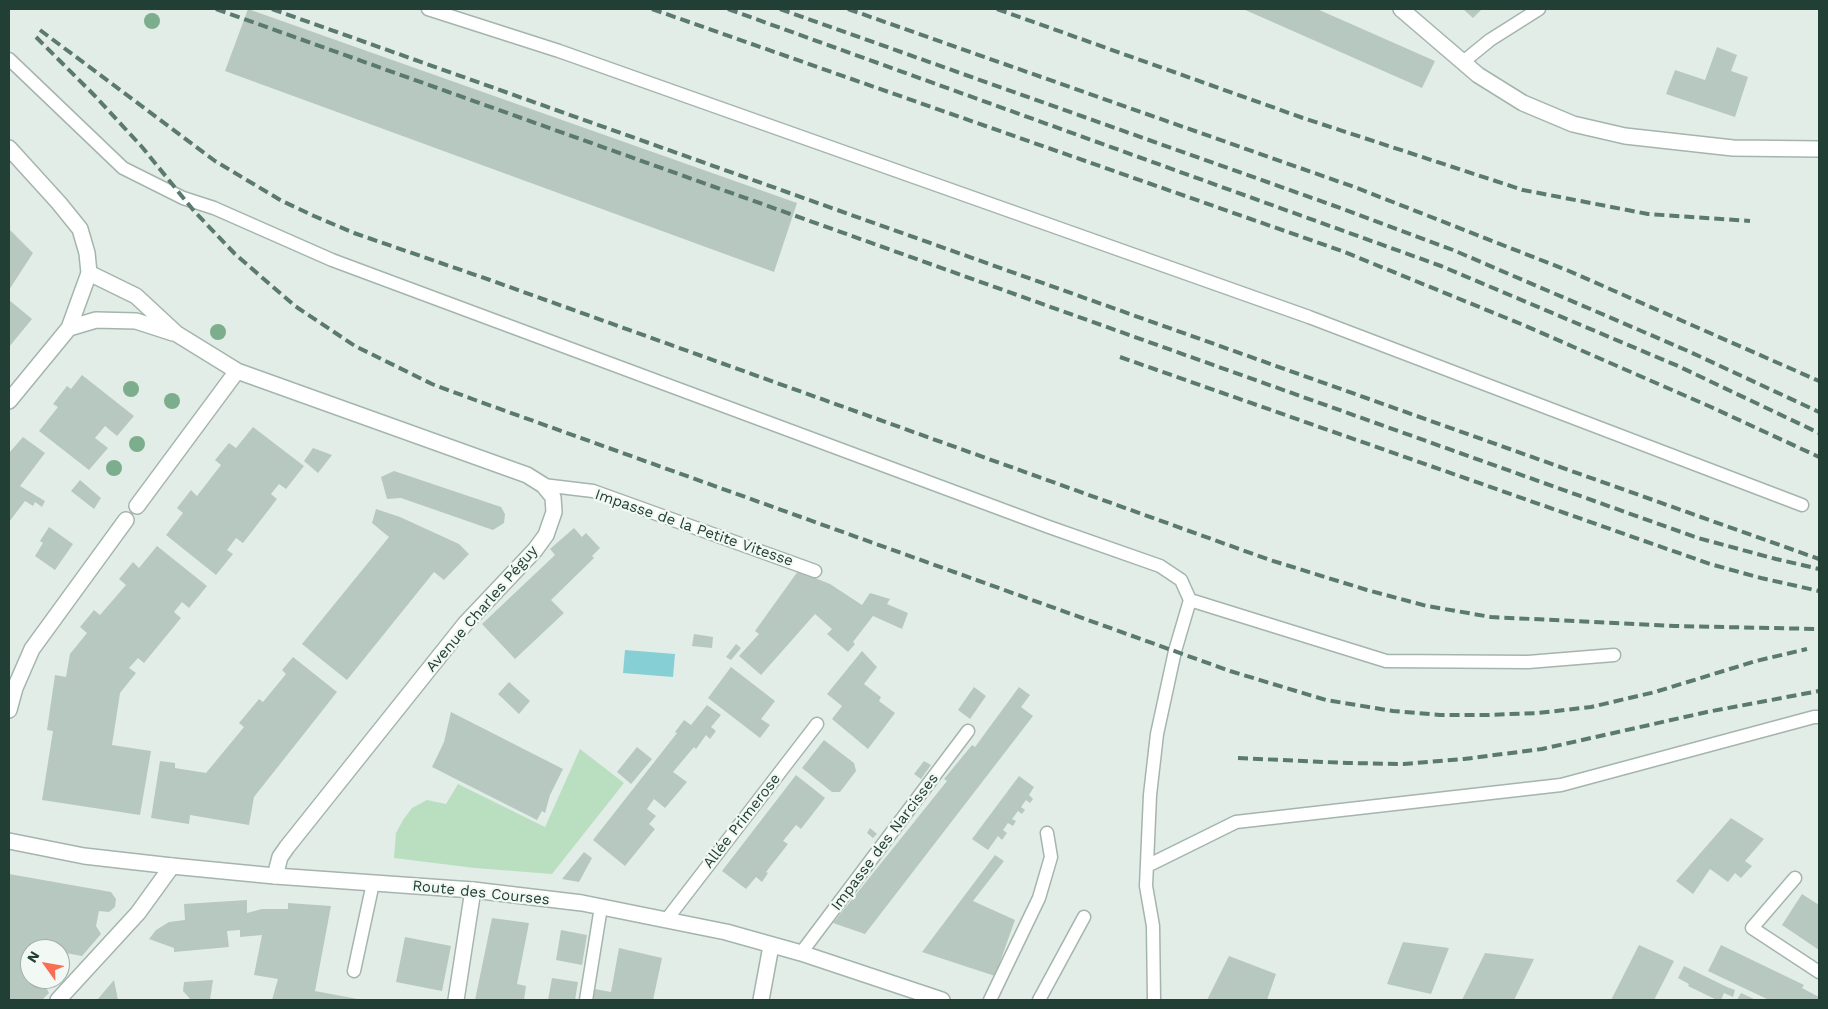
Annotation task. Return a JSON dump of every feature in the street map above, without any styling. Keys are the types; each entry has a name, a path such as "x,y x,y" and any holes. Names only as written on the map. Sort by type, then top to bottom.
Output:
{"street":[{"path":"1401,9 1478,75 1523,103 1572,124 1625,136 1733,148 1819,149"},
{"path":"9,148 80,229 87,253 89,273 69,328 9,400"},
{"path":"89,273 136,296 177,334 237,371 527,475 543,485"},
{"path":"69,328 96,320 136,321 177,334"},
{"path":"137,506 237,371"},
{"name":"Avenue Charles Péguy","path":"275,876 280,857 287,847 465,624 535,550 546,535 554,512 553,497 543,485"},
{"path":"9,710 15,688 32,649 126,520"},
{"name":"Route des Courses","path":"9,841 84,856 172,866 275,876 473,890 601,907 726,932 801,953 942,1000"},
{"path":"58,1000 138,913 172,866"},
{"path":"456,1000 473,890"},
{"path":"761,1000 771,946"}],"lane":[{"path":"428,9 559,51 1310,317 1802,505"},
{"path":"1463,62 1490,40 1539,9"},
{"path":"9,59 122,168 183,198 214,208 342,263 1049,527 1160,566 1181,580 1190,600 1175,651 1158,734 1150,795 1146,886 1153,926 1154,1000"},
{"name":"Impasse de la Petite Vitesse","path":"543,485 593,491 815,571"},
{"path":"1190,600 1386,661 1528,662 1614,654"},
{"path":"1147,866 1236,822 1561,785 1814,717 1819,718"},
{"name":"Allée Primerose","path":"667,920 817,724"},
{"name":"Impasse des Narcisses","path":"801,953 968,731"},
{"path":"990,1000 1039,898 1051,857 1047,833"},
{"path":"1795,878 1752,928 1819,972"},
{"path":"354,971 372,883"},
{"path":"586,1000 601,907"},
{"path":"1039,1000 1084,917"}],"green space":[{"path":"580,749 624,783 552,874 475,868 394,858 396,833 412,808 427,800 446,804 458,784 545,827"}],"water":[{"path":"625,650 675,654 673,677 623,673"}],"building":[{"path":"248,9 797,203 774,272 225,71"},
{"path":"1243,9 1317,9 1435,61 1422,88"},
{"path":"1463,9 1482,9 1473,18"},
{"path":"1717,47 1737,55 1731,71 1748,77 1735,117 1666,94 1675,70 1705,80"},
{"path":"9,229 33,253 9,290"},
{"path":"9,300 32,319 9,347"},
{"path":"82,375 134,416 117,436 105,426 95,438 108,448 89,470 39,431 58,407 53,404 67,386 71,389"},
{"path":"253,427 304,466 286,489 279,484 271,494 277,499 243,543 236,538 227,550 233,554 216,575 166,535 183,513 177,508 191,490 197,496 221,465 215,460 229,443 236,448"},
{"path":"23,437 45,453 20,486 45,501 42,507 35,502 33,506 25,501 9,522 9,453"},
{"path":"313,448 332,455 318,473 304,461"},
{"path":"394,471 501,507 505,514 504,523 493,530 401,498 387,499 381,477"},
{"path":"80,480 101,498 94,509 71,491"},
{"path":"376,509 400,517 459,544 469,554 444,580 434,572 347,680 302,644 389,537 372,523"},
{"path":"49,527 73,544 55,570 35,556 43,543 40,541"},
{"path":"574,528 582,537 586,533 600,548 592,556 594,558 551,600 564,613 515,659 482,624 555,555 550,549"},
{"path":"157,546 207,586 189,608 182,602 174,612 181,618 144,663 138,658 129,668 136,673 120,693 112,745 151,751 140,815 42,800 53,731 47,730 55,675 66,677 70,654 87,633 80,627 94,610 100,615 126,585 119,579 133,562 139,568"},
{"path":"798,571 830,584 862,605 870,593 890,599 887,604 908,613 902,629 873,616 853,642 855,644 848,652 827,634 832,629 815,614 761,675 739,656 759,634 755,631"},
{"path":"694,634 713,637 712,648 692,646"},
{"path":"736,644 741,648 731,660 726,657"},
{"path":"862,651 877,667 864,684 881,697 879,701 895,713 868,749 832,719 842,706 827,694"},
{"path":"293,657 337,692 254,797 249,825 190,815 189,824 151,818 160,761 175,763 175,768 206,773 244,727 239,723 259,699 263,702 286,674 282,670"},
{"path":"731,667 775,701 761,719 770,725 760,738 708,698"},
{"path":"509,682 530,701 519,714 498,694"},
{"path":"974,687 986,696 970,719 958,710"},
{"path":"1019,687 1030,695 1021,707 1033,716 865,934 833,923 947,781 944,779 972,745 975,747"},
{"path":"707,705 721,715 711,727 716,731 710,739 706,735 696,749 694,747 673,772 687,782 665,808 654,799 647,809 656,816 649,824 655,829 625,866 593,840 677,733 675,732 684,720 691,725"},
{"path":"451,712 563,769 550,795 545,813 542,811 537,820 432,767 444,742"},
{"path":"824,740 854,763 856,771 840,792 832,792 802,768"},
{"path":"637,747 652,759 631,784 617,772"},
{"path":"924,761 931,765 921,779 914,774"},
{"path":"796,775 825,798 801,829 796,825 783,841 788,844 766,872 768,873 762,882 756,877 746,889 722,871"},
{"path":"1019,776 1034,787 1029,795 1033,799 1030,803 1026,800 1021,807 1025,810 1022,814 1018,811 1012,819 1016,821 1013,826 1008,823 1003,830 1007,833 1002,840 998,836 988,850 972,839"},
{"path":"1731,818 1764,839 1745,861 1752,866 1741,878 1735,873 1728,882 1710,869 1693,894 1676,881"},
{"path":"870,828 877,834 873,838 867,833"},
{"path":"584,852 592,858 579,882 562,879"},
{"path":"995,855 1004,861 973,901 1015,920 995,976 922,952"},
{"path":"9,874 111,892 116,899 115,907 109,912 99,911 96,926 101,934 82,956 70,954 70,939 20,939 20,989 47,989 49,993 42,1000 9,1000"},
{"path":"1802,894 1819,905 1819,950 1782,925"},
{"path":"247,900 247,913 262,909 288,909 288,903 331,906 315,991 363,1000 272,1000 278,979 254,975 262,935 240,937 240,930 227,931 229,947 174,952 174,948 149,939 156,930 169,922 185,920 184,904"},
{"path":"492,918 529,923 517,984 526,986 524,1000 475,1000"},
{"path":"561,930 587,935 582,965 556,960"},
{"path":"405,937 451,946 442,991 396,982"},
{"path":"1403,942 1449,948 1431,994 1387,984"},
{"path":"1639,945 1674,961 1654,1000 1611,1000"},
{"path":"1721,945 1804,985 1802,988 1819,997 1819,1000 1769,1000 1708,971"},
{"path":"619,948 662,958 653,1000 593,1000 595,989 611,992"},
{"path":"1485,953 1534,959 1514,1000 1462,1000"},
{"path":"1229,956 1276,974 1267,1000 1207,1000"},
{"path":"1684,966 1735,990 1733,997 1724,993 1721,1000 1717,1000 1688,986 1689,984 1678,978"},
{"path":"552,978 578,982 575,1000 548,1000"},
{"path":"114,980 118,1000 97,1000"},
{"path":"213,980 210,1000 191,1000 183,991 184,982"},
{"path":"1741,993 1756,1000 1737,1000"}],"railway":[{"path":"216,9 1698,538 1819,569"},
{"path":"272,9 1819,559"},
{"path":"652,9 1342,251 1521,324 1711,407 1819,457"},
{"path":"728,9 1441,266 1678,366 1819,433"},
{"path":"780,9 1332,205 1453,250 1688,351 1819,412"},
{"path":"848,9 1357,188 1569,271 1819,381"},
{"path":"997,9 1303,118 1523,190 1648,214 1750,221"},
{"path":"40,30 215,161 282,201 314,216 354,233 1270,560 1367,590 1427,606 1491,617 1675,626 1819,629"},
{"path":"36,37 95,96 142,147 194,211 235,254 295,306 355,346 432,384 475,400 1230,671 1326,700 1393,711 1440,715 1487,715 1538,713 1591,707 1655,692 1756,661 1807,649"},
{"path":"1120,357 1710,564 1819,591"},
{"path":"1238,758 1404,764 1464,759 1542,749 1707,712 1819,691"}]}
